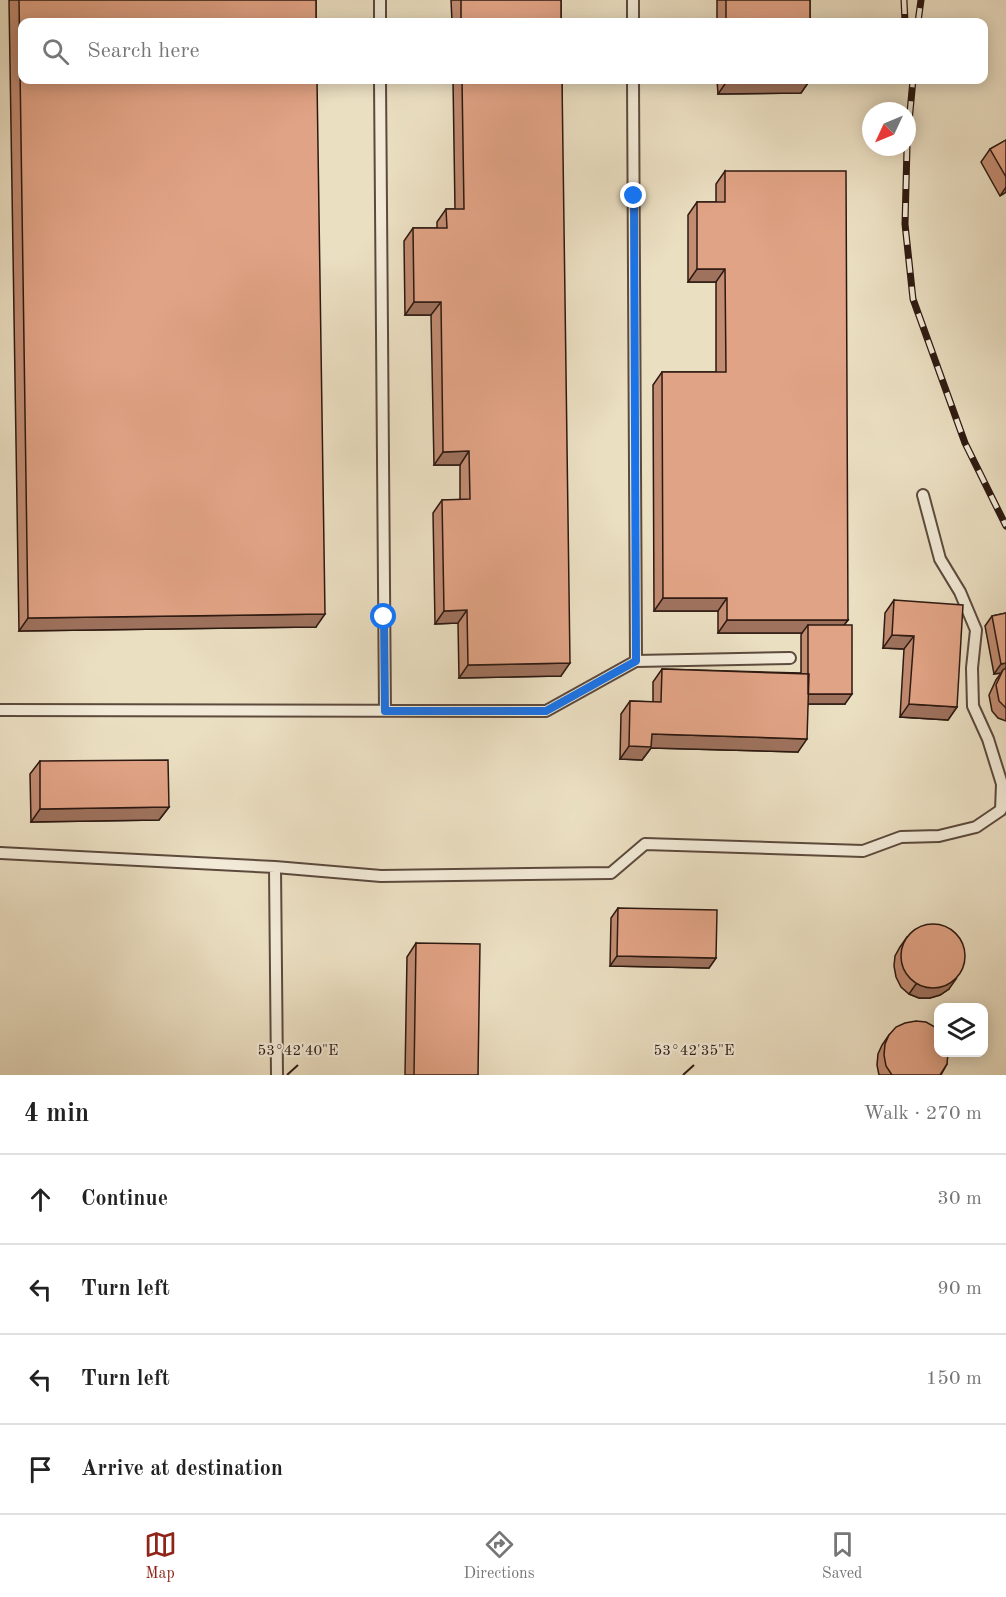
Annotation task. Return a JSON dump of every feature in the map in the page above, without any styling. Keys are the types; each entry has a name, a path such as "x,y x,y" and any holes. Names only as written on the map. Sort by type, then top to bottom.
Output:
{"lane":[{"path":"380,0 380,18"},
{"path":"633,0 633,18"},
{"path":"380,84 385,711"},
{"path":"633,84 636,661"},
{"path":"0,853 275,867 381,876 611,873 645,843 863,851 902,837 939,836 976,827 1001,810 1002,784 988,739 973,706 972,668 976,630 960,592 940,559 923,495"},
{"path":"0,710 546,711 636,661 790,658"},
{"path":"275,867 277,1075"}],"building":[{"path":"19,0 316,0 316,18 19,18"},
{"path":"461,0 561,0 561,18 461,18"},
{"path":"726,0 810,0 810,18 726,18"},
{"path":"20,84 317,84 325,614 28,618"},
{"path":"462,84 562,84 570,663 468,665 467,610 444,611 442,500 470,499 469,451 443,452 441,302 414,302 413,228 447,228 446,209 464,209"},
{"path":"1006,140 1006,177 990,149"},
{"path":"725,171 846,171 848,620 727,620 727,598 663,598 662,372 726,372 725,269 697,269 697,202 725,202"},
{"path":"894,600 963,605 957,707 909,704 914,636 892,635"},
{"path":"1006,613 1006,663 1001,664 992,616"},
{"path":"808,625 852,625 852,694 808,694"},
{"path":"1006,668 1006,708 999,701 996,685"},
{"path":"662,669 809,674 807,739 652,734 651,747 629,746 630,701 661,702"},
{"path":"168,760 169,807 40,809 40,761"},
{"path":"618,908 717,910 716,958 617,956"},
{"path":"933,924 951,929 956,933 960,938 965,956 960,974 956,979 951,983 933,988 915,983 910,979 906,974 901,956 906,938 910,933 915,929"},
{"path":"416,943 480,944 478,1075 414,1075"},
{"path":"926,1022 934,1026 934,1057 948,1057 947,1064 940,1075 892,1075 886,1066 885,1044 896,1027 905,1023"}],"railway":[{"path":"904,0 905,18"},
{"path":"919,18 921,0"},
{"path":"911,102 913,84"},
{"path":"907,156 905,224 913,299 965,443 1006,526"}],"route":[{"path":"384,617 385,711 546,711 636,661 634,196"}]}
